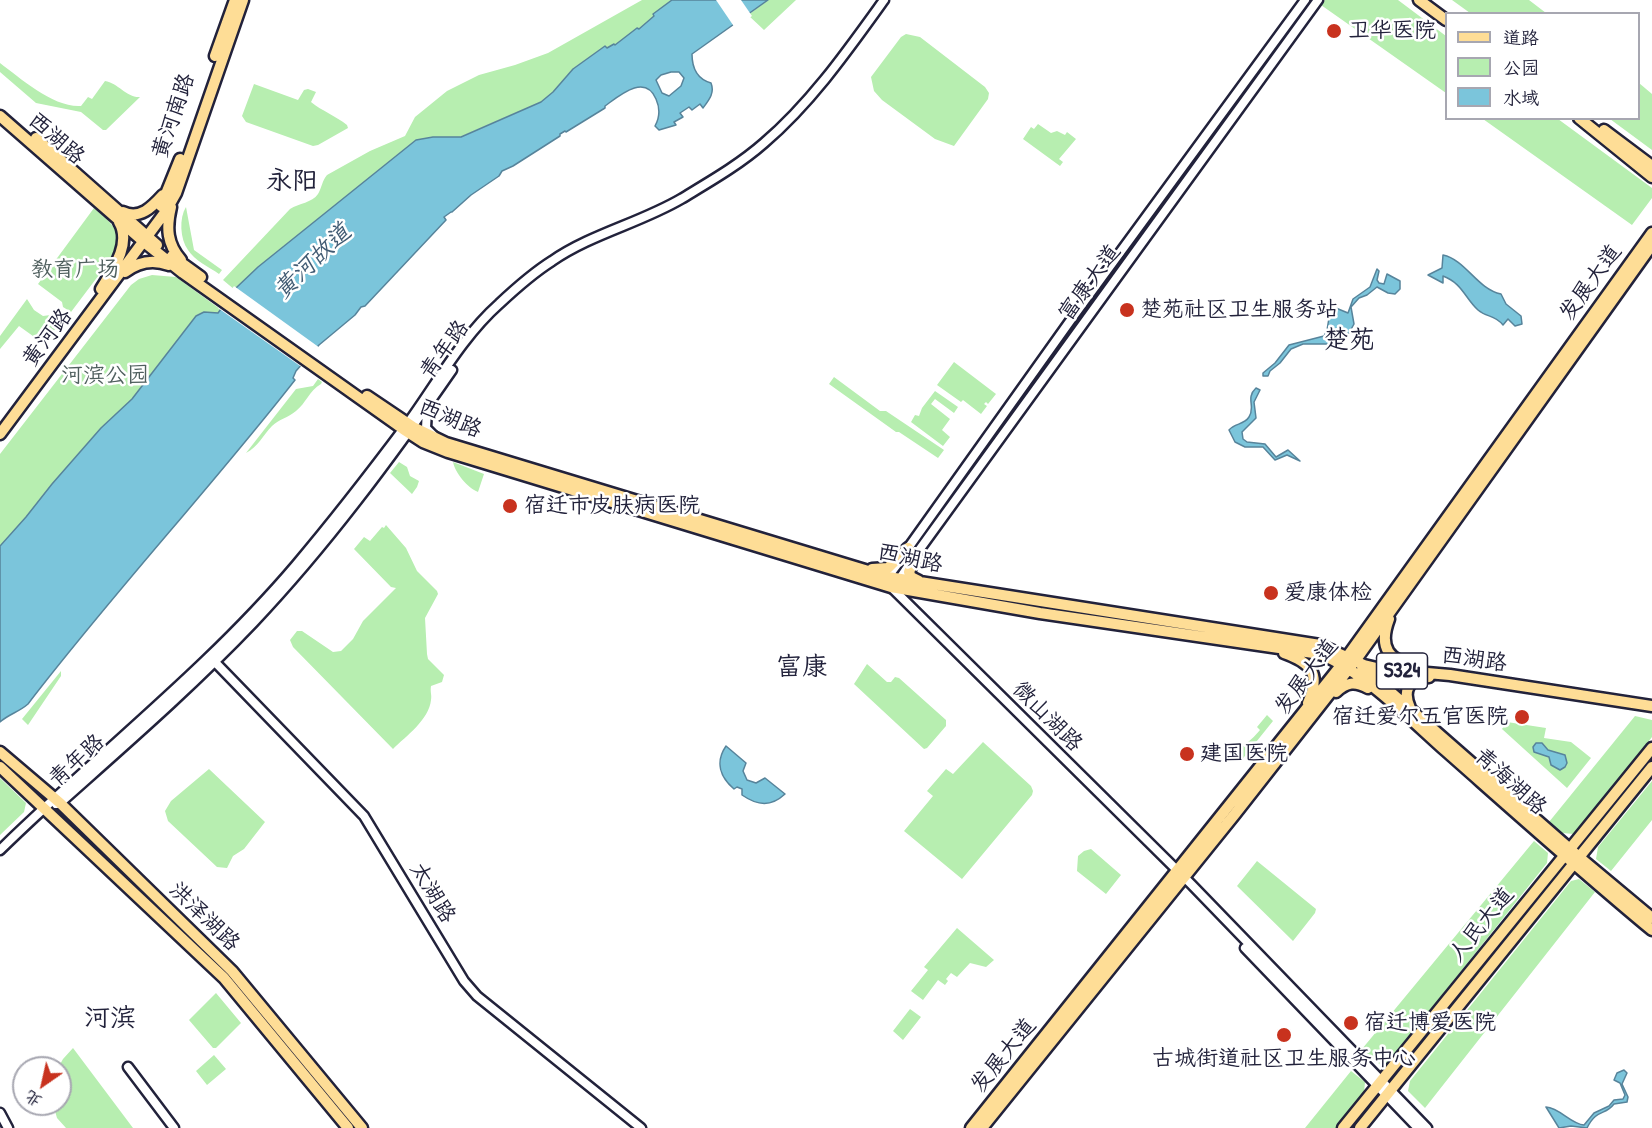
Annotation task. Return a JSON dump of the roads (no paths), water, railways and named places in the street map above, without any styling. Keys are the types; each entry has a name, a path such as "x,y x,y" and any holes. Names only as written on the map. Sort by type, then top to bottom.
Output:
{"main road":[{"name":"黄河南路","path":"173,191 235,0"},
{"name":"黄河南路","path":"143,237 166,211 243,0"},
{"path":"1419,0 1445,19"},
{"path":"1430,0 1445,12"},
{"name":"西湖路","path":"0,106 143,237 186,271 371,403 408,428 443,446 894,583 1041,613 1320,654 1348,663 1381,669 1450,675 1652,706"},
{"name":"西湖路","path":"0,116 118,214"},
{"path":"1581,120 1652,177"},
{"path":"1592,120 1652,166"},
{"path":"104,291 123,242 118,214 133,215 145,212 173,191"},
{"path":"173,191 168,235 186,271"},
{"name":"发展大道","path":"1348,663 1364,632 1652,233"},
{"name":"黄河路","path":"0,434 143,237"},
{"name":"发展大道","path":"982,1128 1405,593 1652,246"},
{"path":"104,291 122,274 139,263 152,261 186,271"},
{"name":"黄河路","path":"0,424 104,291"},
{"name":"西湖路","path":"443,446 855,567 894,583 939,586 1320,645 1348,663"},
{"path":"855,567 885,570 912,551"},
{"path":"912,551 909,575 915,580 939,586"},
{"path":"1405,593 1386,628 1385,643 1388,652 1400,662 1450,675"},
{"path":"1320,645 1343,647 1364,632"},
{"path":"1256,644 1295,657 1310,668 1315,682 1306,717"},
{"name":"青海湖路","path":"1348,663 1393,705 1566,852"},
{"name":"青海湖路","path":"1348,663 1410,709 1652,930"},
{"path":"1410,709 1406,695 1413,681 1420,678 1450,675"},
{"path":"1306,717 1348,683 1365,686 1393,705"},
{"name":"人民大道","path":"1343,1128 1652,748"},
{"name":"洪泽湖路","path":"1,753 57,801 232,971 362,1128"},
{"name":"洪泽湖路","path":"0,767 224,978 348,1128"},
{"name":"人民大道","path":"1360,1128 1652,767"},
{"name":"青海湖路","path":"1576,861 1652,918"},
{"name":"发展大道","path":"971,1128 1180,877"}],"street":[{"name":"青年路","path":"0,850 44,807 57,801 252,624 302,568 408,428 485,317 552,260 679,200 764,143 820,84 884,0"},
{"name":"青年路","path":"426,403 490,320 555,265 598,242 681,205 768,146 824,87 889,0"},
{"name":"富康大道","path":"894,583 912,551 1075,314 1305,0"},
{"name":"富康大道","path":"912,551 1318,0"},
{"path":"371,403 405,416 426,403"},
{"path":"371,403 391,429 391,440 385,457"},
{"path":"426,403 426,428 443,446"},
{"path":"385,457 410,441 443,446"},
{"name":"微山湖路","path":"894,583 1380,1083 1419,1128"},
{"name":"太湖路","path":"213,659 364,816 474,993 641,1128"},
{"path":"128,1067 174,1128"},
{"name":"微山湖路","path":"1388,1092 1427,1128"},
{"path":"0,1113 8,1128"}],"water":[{"name":"黄河故道","path":"672,0 768,0 692,54 696,72 702,79 711,83 712,87 711,96 703,108 700,104 692,110 689,107 680,113 683,117 674,122 676,125 659,130 655,126 659,116 658,106 651,91 639,87 632,89 502,171 499,176 444,217 446,220 365,306 361,307 355,315 319,345 296,371 293,378 295,380 93,622 28,704 0,722 0,546 101,428 132,399 196,316 204,312 218,313 237,287 258,267 416,140 433,137 461,137 541,102 573,69 605,46 607,48 615,45 637,28 639,29 654,16 653,14","holes":["679,72 684,78 681,86 669,96 662,93 656,80 661,75"]},
{"path":"1443,255 1458,262 1485,286 1501,294 1506,304 1521,316 1522,324 1515,326 1508,319 1503,325 1497,319 1478,310 1459,287 1449,279 1443,276 1443,283 1428,275 1442,268"},
{"path":"1377,269 1379,283 1384,284 1387,274 1400,281 1400,289 1395,294 1377,287 1359,298 1351,307 1354,324 1349,333 1342,335 1331,344 1303,344 1291,349 1268,376 1263,376 1263,373 1275,363 1289,345 1324,336 1331,306 1348,313 1353,299 1370,287"},
{"path":"1256,388 1260,390 1254,402 1256,418 1242,432 1243,439 1247,442 1265,444 1276,457 1288,450 1300,461 1287,455 1275,460 1263,447 1245,447 1235,442 1229,430 1249,417 1252,410 1251,395"},
{"path":"1536,743 1542,743 1548,750 1565,755 1567,763 1565,767 1560,770 1551,765 1549,757 1534,752 1533,747"},
{"path":"726,746 746,763 743,771 747,780 756,783 765,778 785,794 775,801 764,804 742,795 742,789 737,787 734,789 725,779 721,769 721,758"},
{"path":"1624,1070 1627,1073 1622,1084 1628,1097 1627,1102 1614,1104 1594,1118 1587,1128 1571,1126 1559,1128 1546,1107 1584,1125 1594,1113 1609,1106 1614,1100 1623,1099 1625,1095 1620,1083 1614,1080 1617,1073"}],"place":[{"name":"卫华医院","path":"1334,31"},
{"name":"楚苑社区卫生服务站","path":"1127,310"},
{"name":"宿迁市皮肤病医院","path":"510,506"},
{"name":"爱康体检","path":"1271,593"},
{"name":"宿迁爱尔五官医院","path":"1522,717"},
{"name":"建国医院","path":"1187,754"},
{"name":"宿迁博爱医院","path":"1351,1023"},
{"name":"古城街道社区卫生服务中心","path":"1284,1035"}],"district":[{"name":"永阳","path":"292,182"},
{"name":"楚苑","path":"1349,341"},
{"name":"富康","path":"802,668"},
{"name":"河滨","path":"110,1019"}],"park label":[{"name":"教育广场","path":"75,270"},
{"name":"河滨公园","path":"105,376"}]}
